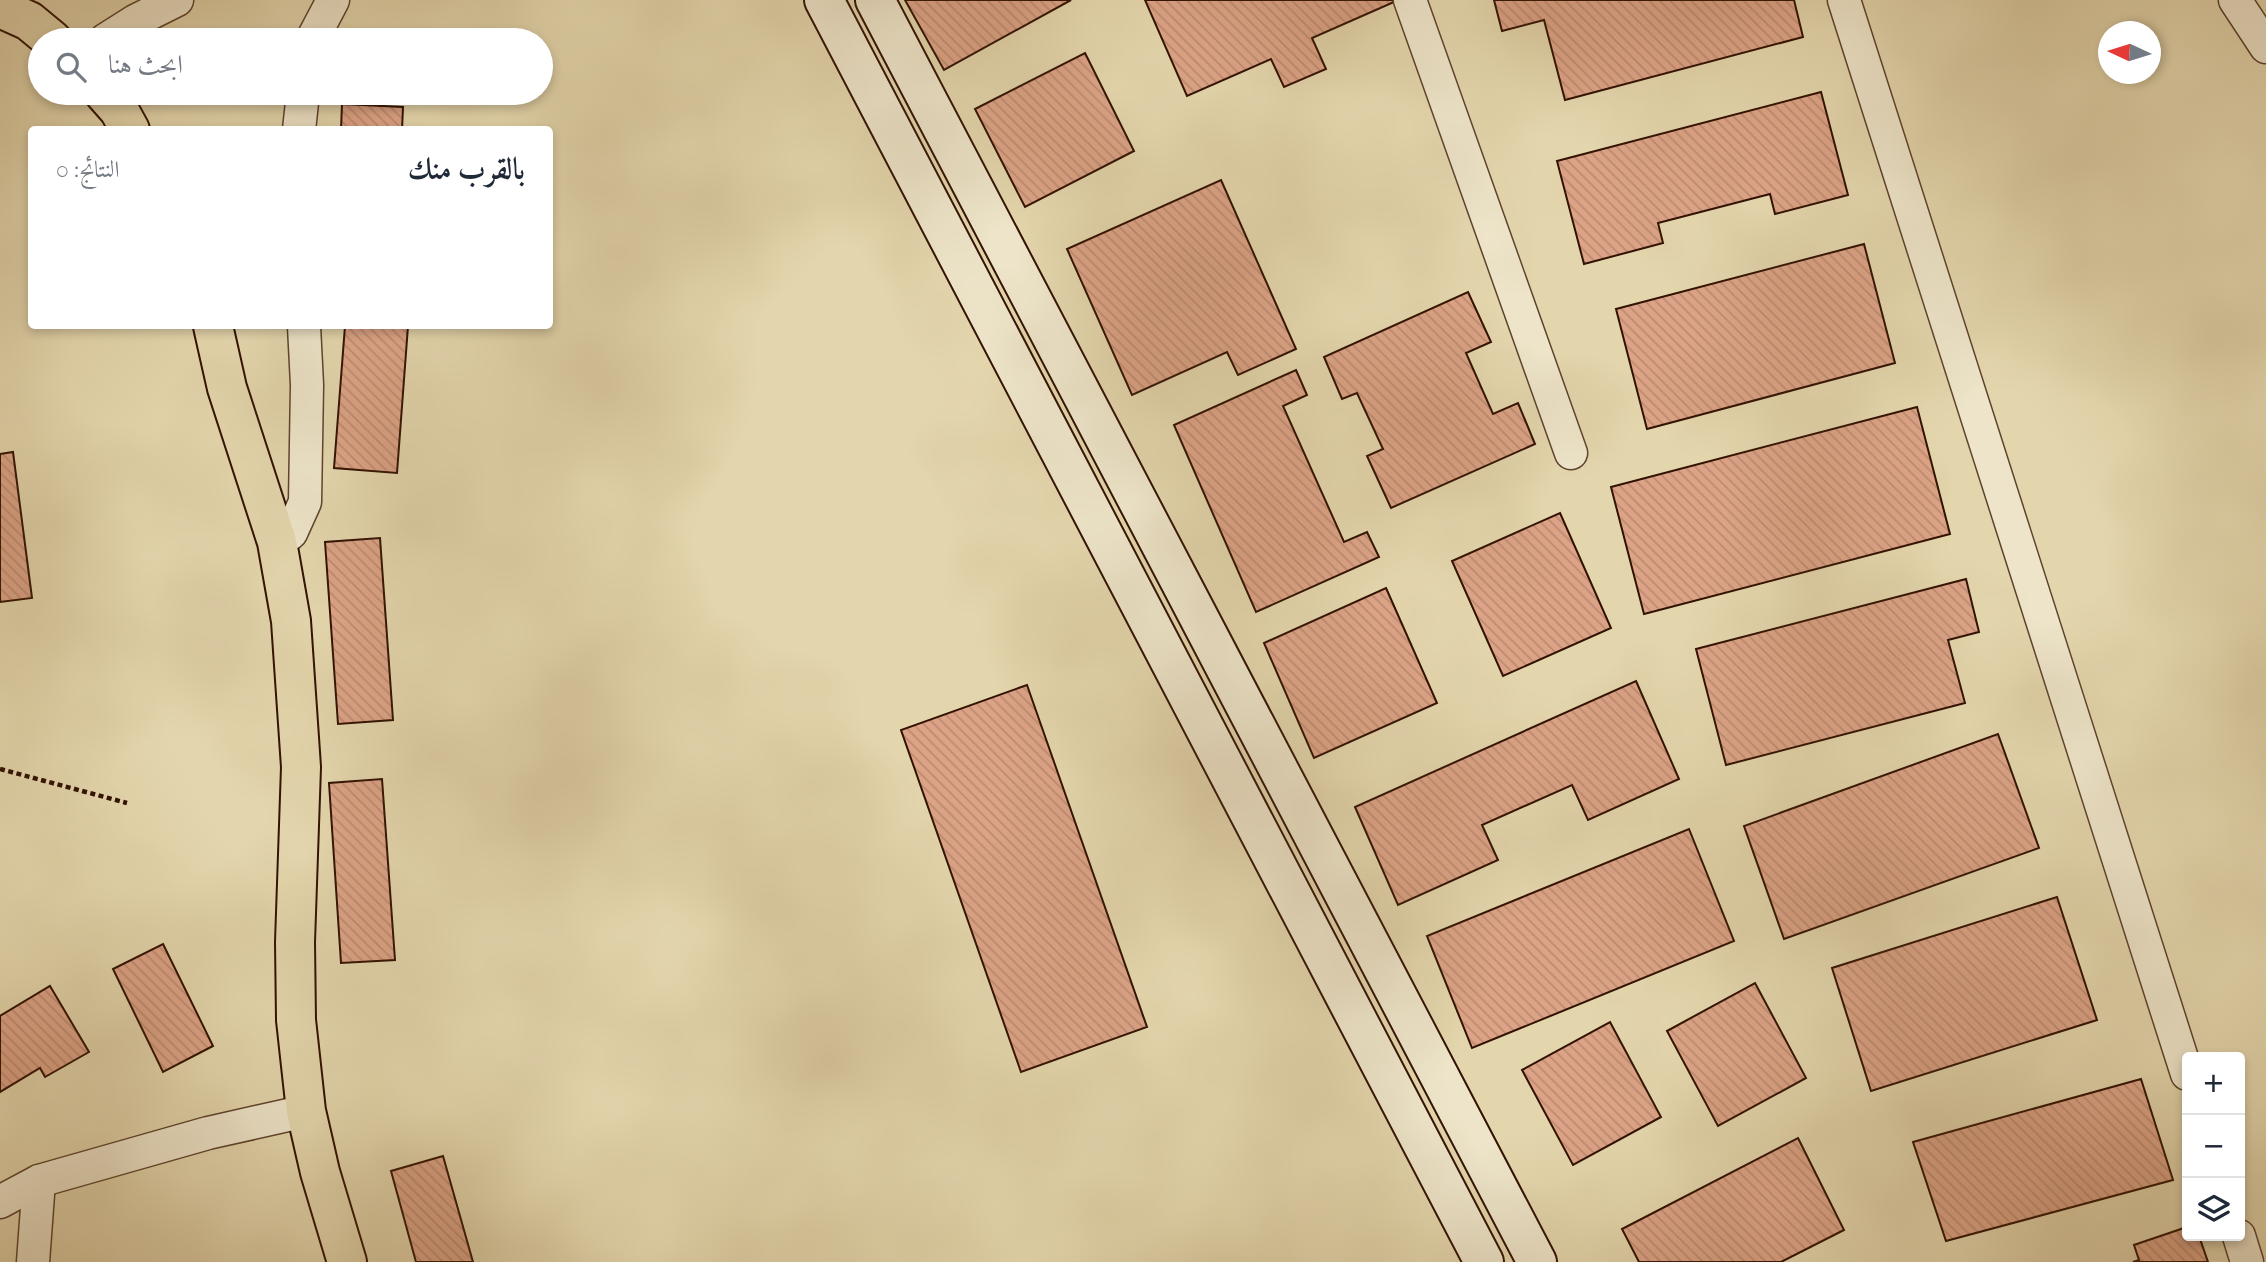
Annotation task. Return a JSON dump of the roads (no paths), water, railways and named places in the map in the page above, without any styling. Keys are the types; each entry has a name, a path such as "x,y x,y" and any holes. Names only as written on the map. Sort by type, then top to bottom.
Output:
{"main road":[{"path":"0,8 29,21 37,28"},
{"path":"114,105 128,126"},
{"path":"214,329 227,388 277,542 291,621 301,767 295,942 296,1020 306,1111 320,1172 347,1262"}],"street":[{"path":"124,28 177,0"},
{"path":"318,28 333,0"},
{"path":"875,0 1537,1262"},
{"path":"1410,0 1571,453"},
{"path":"1844,0 2182,1058"},
{"path":"2235,0 2266,47"},
{"path":"825,1 1484,1262"},
{"path":"299,126 302,105"},
{"path":"277,542 291,533 305,502 307,385 304,329"},
{"path":"0,1202 39,1181 208,1133 306,1111"},
{"path":"33,1262 39,1181"},
{"path":"2241,1241 2248,1262"}]}
